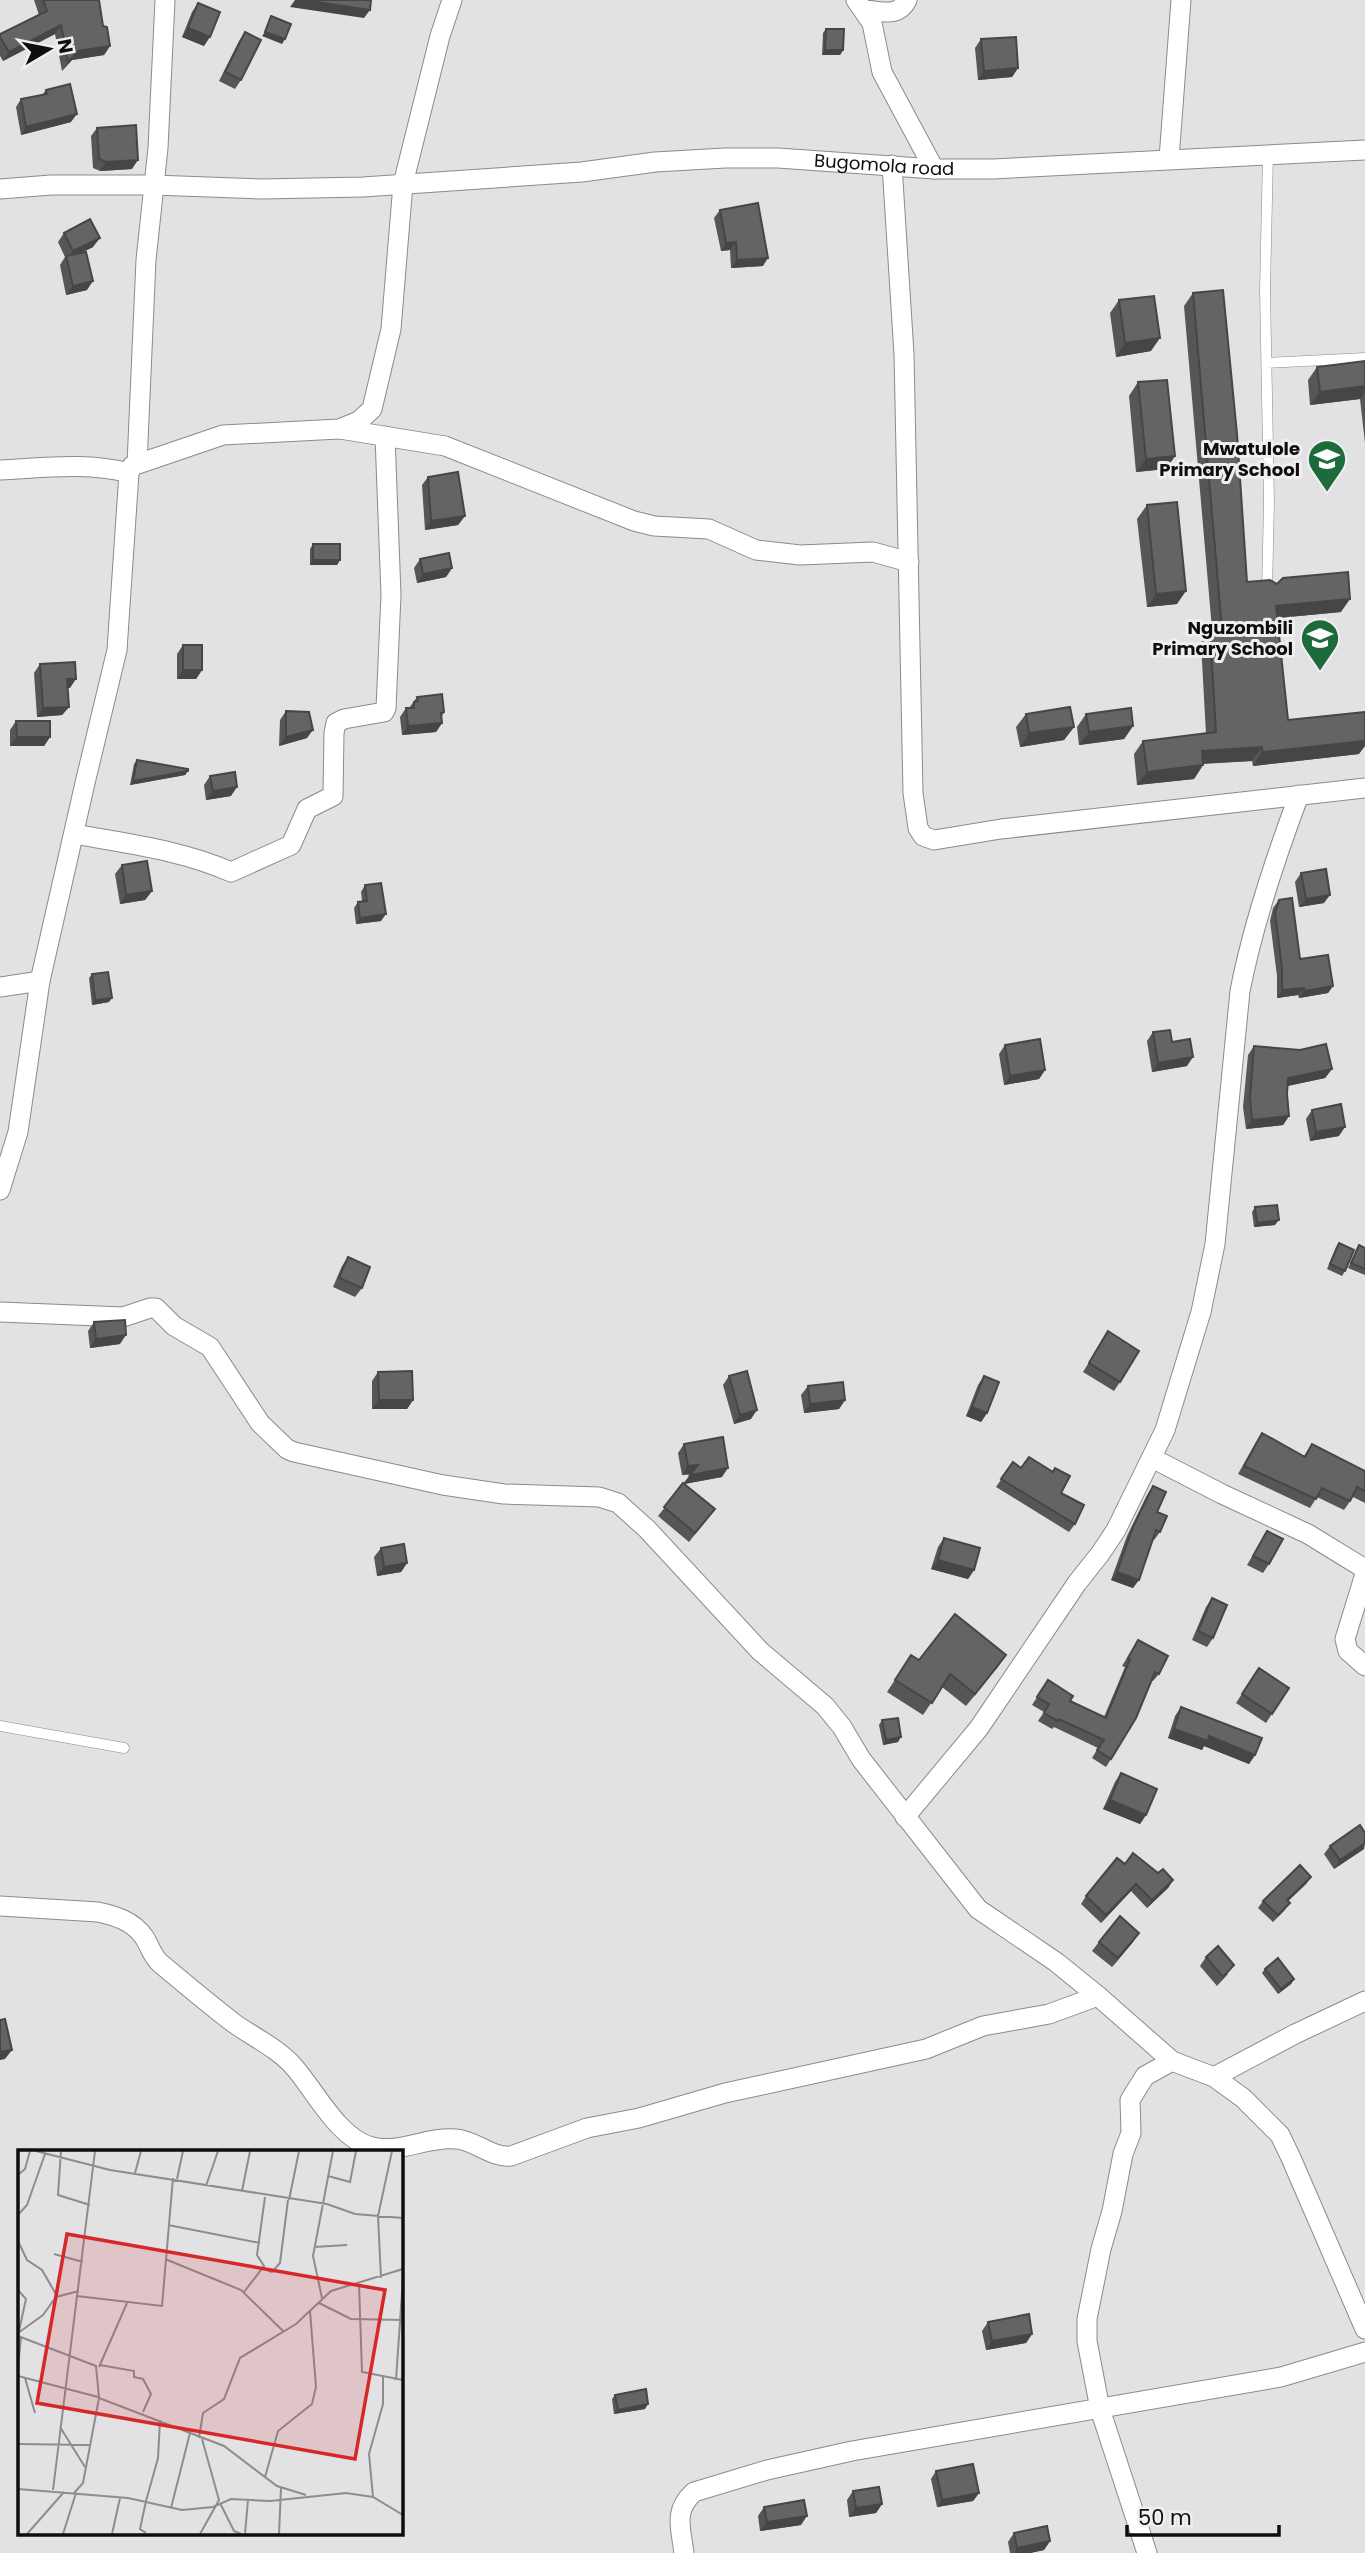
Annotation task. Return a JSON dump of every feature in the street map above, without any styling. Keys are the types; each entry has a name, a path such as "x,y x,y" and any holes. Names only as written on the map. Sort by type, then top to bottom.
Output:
{"street":[{"path":"0,1190 18,1132 40,981 117,650 133,468 146,260 158,148 165,0"},
{"path":"339,429 359,421 372,410 376,401 391,329 403,184 440,36 452,0"},
{"path":"861,5 897,12 903,9 907,0"},
{"path":"1169,159 1181,0"},
{"path":"861,5 872,23 882,72 934,169"},
{"name":"Bugomola road","path":"0,189 51,185 262,189 363,187 582,172 655,162 725,158 778,158 934,169 1365,150"},
{"path":"892,165 904,354 914,804 918,828 928,839 934,840 1001,829 1365,788"},
{"path":"0,470 83,466 133,468 223,435 339,429 445,446 529,477 634,521 654,526 709,529 756,550 800,555 873,552 909,562"},
{"path":"75,834 161,850 212,863 231,872 288,848 293,843 307,809 333,796 336,723 344,719 384,712 386,708 391,595 385,436"},
{"path":"905,1817 979,1728 1077,1583 1100,1554 1116,1530 1165,1430 1176,1400 1206,1290 1220,1205 1240,991 1273,863 1299,795"},
{"path":"0,987 40,981"},
{"path":"0,1312 123,1317 155,1308 180,1330 210,1347 260,1423 294,1452 443,1485 504,1494 599,1497 618,1503 647,1529 760,1651 825,1706 905,1817 986,1917 1027,1941 1098,1996 1172,2062 1214,2077 1243,2098 1280,2135 1365,2329"},
{"path":"1152,1458 1308,1534 1365,1569"},
{"path":"1365,1574 1346,1632 1345,1644 1348,1651 1365,1666"},
{"path":"0,1906 98,1912 114,1915 130,1923 145,1938 155,1959 235,2024 286,2058 326,2110 361,2143 372,2147 392,2148 453,2138 467,2141 501,2157 510,2156 587,2128 639,2118 725,2093 926,2049 983,2026 1049,2014 1098,1996"},
{"path":"1214,2077 1365,2001"},
{"path":"1147,2553 1100,2409 1087,2341 1087,2319 1123,2154 1131,2133 1130,2100 1145,2076 1172,2062"},
{"path":"684,2553 680,2511 683,2503 694,2492 767,2470 852,2451 1281,2377 1365,2352"}],"lane":[{"path":"1267,590 1269,502 1265,290 1268,154"},
{"path":"1267,363 1365,358"},
{"path":"0,1727 124,1748"}],"building":[{"path":"43,0 99,0 103,26 107,27 110,46 78,51 68,62 61,25 9,52 0,34 47,11"},
{"path":"304,0 371,0 370,10"},
{"path":"198,3 220,12 210,37 188,28"},
{"path":"271,16 291,24 285,39 265,32"},
{"path":"826,29 844,29 843,50 825,50"},
{"path":"245,32 261,40 241,80 225,72"},
{"path":"1016,37 1018,68 984,71 981,39"},
{"path":"70,84 77,114 26,127 21,99 47,94 46,90"},
{"path":"136,125 138,160 106,162 99,159 97,128"},
{"path":"758,203 768,258 737,260 736,242 726,243 720,210"},
{"path":"90,219 100,238 73,251 64,233"},
{"path":"86,252 93,281 73,286 66,256"},
{"path":"1223,290 1237,434 1247,582 1270,580 1277,584 1283,578 1348,572 1350,599 1276,606 1288,720 1365,712 1365,741 1262,752 1262,747 1202,751 1203,765 1147,772 1143,741 1216,732 1210,630 1222,629 1193,293"},
{"path":"1154,296 1160,338 1125,343 1119,300"},
{"path":"1365,361 1365,386 1320,392 1317,367"},
{"path":"1167,380 1175,456 1146,459 1138,382"},
{"path":"458,472 465,516 431,521 428,477"},
{"path":"1177,502 1186,591 1156,594 1147,505"},
{"path":"313,544 340,544 340,560 313,560"},
{"path":"449,553 452,568 423,574 420,559"},
{"path":"183,645 202,645 202,670 183,670"},
{"path":"75,662 76,679 67,679 69,707 43,708 40,664"},
{"path":"442,694 442,723 408,726 406,708 414,708 417,697"},
{"path":"1070,707 1074,727 1029,733 1026,714"},
{"path":"1131,708 1133,726 1089,732 1086,714"},
{"path":"286,711 309,712 313,730 286,737"},
{"path":"16,721 50,721 50,737 17,737"},
{"path":"137,760 188,769 188,771 133,781"},
{"path":"235,772 237,787 213,791 210,776"},
{"path":"147,861 152,891 126,895 122,865"},
{"path":"1326,869 1330,895 1306,899 1301,873"},
{"path":"381,883 386,914 360,918 358,902 367,901 365,885"},
{"path":"1292,898 1300,959 1328,955 1333,986 1304,991 1304,988 1282,990 1275,913 1279,900"},
{"path":"108,972 112,998 95,1000 92,974"},
{"path":"1170,1030 1172,1042 1190,1039 1193,1057 1158,1063 1153,1032"},
{"path":"1040,1039 1045,1070 1010,1076 1005,1045"},
{"path":"1326,1044 1332,1069 1288,1078 1289,1116 1252,1120 1250,1098 1254,1046 1300,1050"},
{"path":"1341,1104 1345,1127 1316,1132 1312,1110"},
{"path":"1277,1205 1279,1220 1257,1223 1255,1207"},
{"path":"1339,1243 1354,1250 1345,1271 1330,1264"},
{"path":"1359,1245 1365,1248 1365,1269 1351,1263"},
{"path":"348,1257 370,1267 362,1288 339,1278"},
{"path":"125,1320 126,1335 96,1339 94,1322"},
{"path":"1108,1331 1139,1351 1120,1382 1089,1363"},
{"path":"412,1371 413,1400 379,1400 378,1372"},
{"path":"747,1371 757,1410 740,1415 729,1376"},
{"path":"984,1376 999,1382 987,1413 972,1407"},
{"path":"843,1382 845,1400 810,1404 808,1386"},
{"path":"1262,1433 1305,1457 1312,1444 1365,1471 1365,1491 1357,1487 1350,1501 1322,1488 1316,1499 1244,1466"},
{"path":"723,1437 728,1468 690,1475 698,1465 688,1466 684,1444"},
{"path":"1029,1457 1053,1472 1055,1468 1070,1476 1061,1493 1084,1505 1075,1524 1001,1479 1013,1462 1021,1468"},
{"path":"683,1483 715,1509 695,1533 664,1507"},
{"path":"1153,1486 1166,1492 1157,1512 1167,1516 1160,1532 1156,1530 1139,1580 1117,1572 1133,1527"},
{"path":"1267,1531 1283,1539 1269,1564 1253,1556"},
{"path":"944,1538 980,1548 974,1570 938,1560"},
{"path":"404,1544 407,1563 384,1567 381,1548"},
{"path":"1212,1598 1227,1605 1213,1638 1198,1631"},
{"path":"955,1614 1006,1655 975,1694 950,1674 932,1703 895,1680 911,1655 919,1660"},
{"path":"1138,1640 1168,1656 1159,1674 1155,1672 1136,1718 1111,1759 1097,1750 1104,1740 1044,1713 1049,1704 1037,1697 1048,1680 1073,1696 1070,1701 1106,1718 1130,1659 1128,1658"},
{"path":"1259,1668 1289,1688 1272,1714 1242,1694"},
{"path":"1181,1707 1262,1738 1255,1755 1209,1736 1208,1741 1174,1729"},
{"path":"898,1718 901,1737 886,1740 882,1720"},
{"path":"1121,1773 1157,1789 1146,1815 1110,1800"},
{"path":"1360,1825 1365,1833 1365,1843 1340,1860 1330,1846"},
{"path":"1133,1853 1158,1873 1163,1869 1173,1880 1152,1900 1136,1884 1106,1915 1086,1896 1117,1858 1125,1864"},
{"path":"1300,1865 1311,1877 1287,1900 1290,1903 1278,1915 1263,1901"},
{"path":"1120,1916 1139,1933 1118,1958 1099,1942"},
{"path":"1218,1946 1234,1965 1223,1977 1206,1957"},
{"path":"1278,1958 1294,1979 1281,1989 1265,1969"},
{"path":"5,2019 12,2050 0,2052 0,2020"},
{"path":"1029,2314 1032,2334 992,2341 988,2322"},
{"path":"646,2389 648,2404 618,2410 615,2395"},
{"path":"973,2464 979,2493 942,2500 936,2471"},
{"path":"879,2487 882,2504 856,2508 853,2491"},
{"path":"804,2500 807,2516 767,2522 764,2507"},
{"path":"1047,2526 1050,2541 1017,2548 1014,2533"}],"place":[{"name":"Mwatulole Primary School","path":"1327,493"},
{"name":"Nguzombili Primary School","path":"1320,672"}]}
